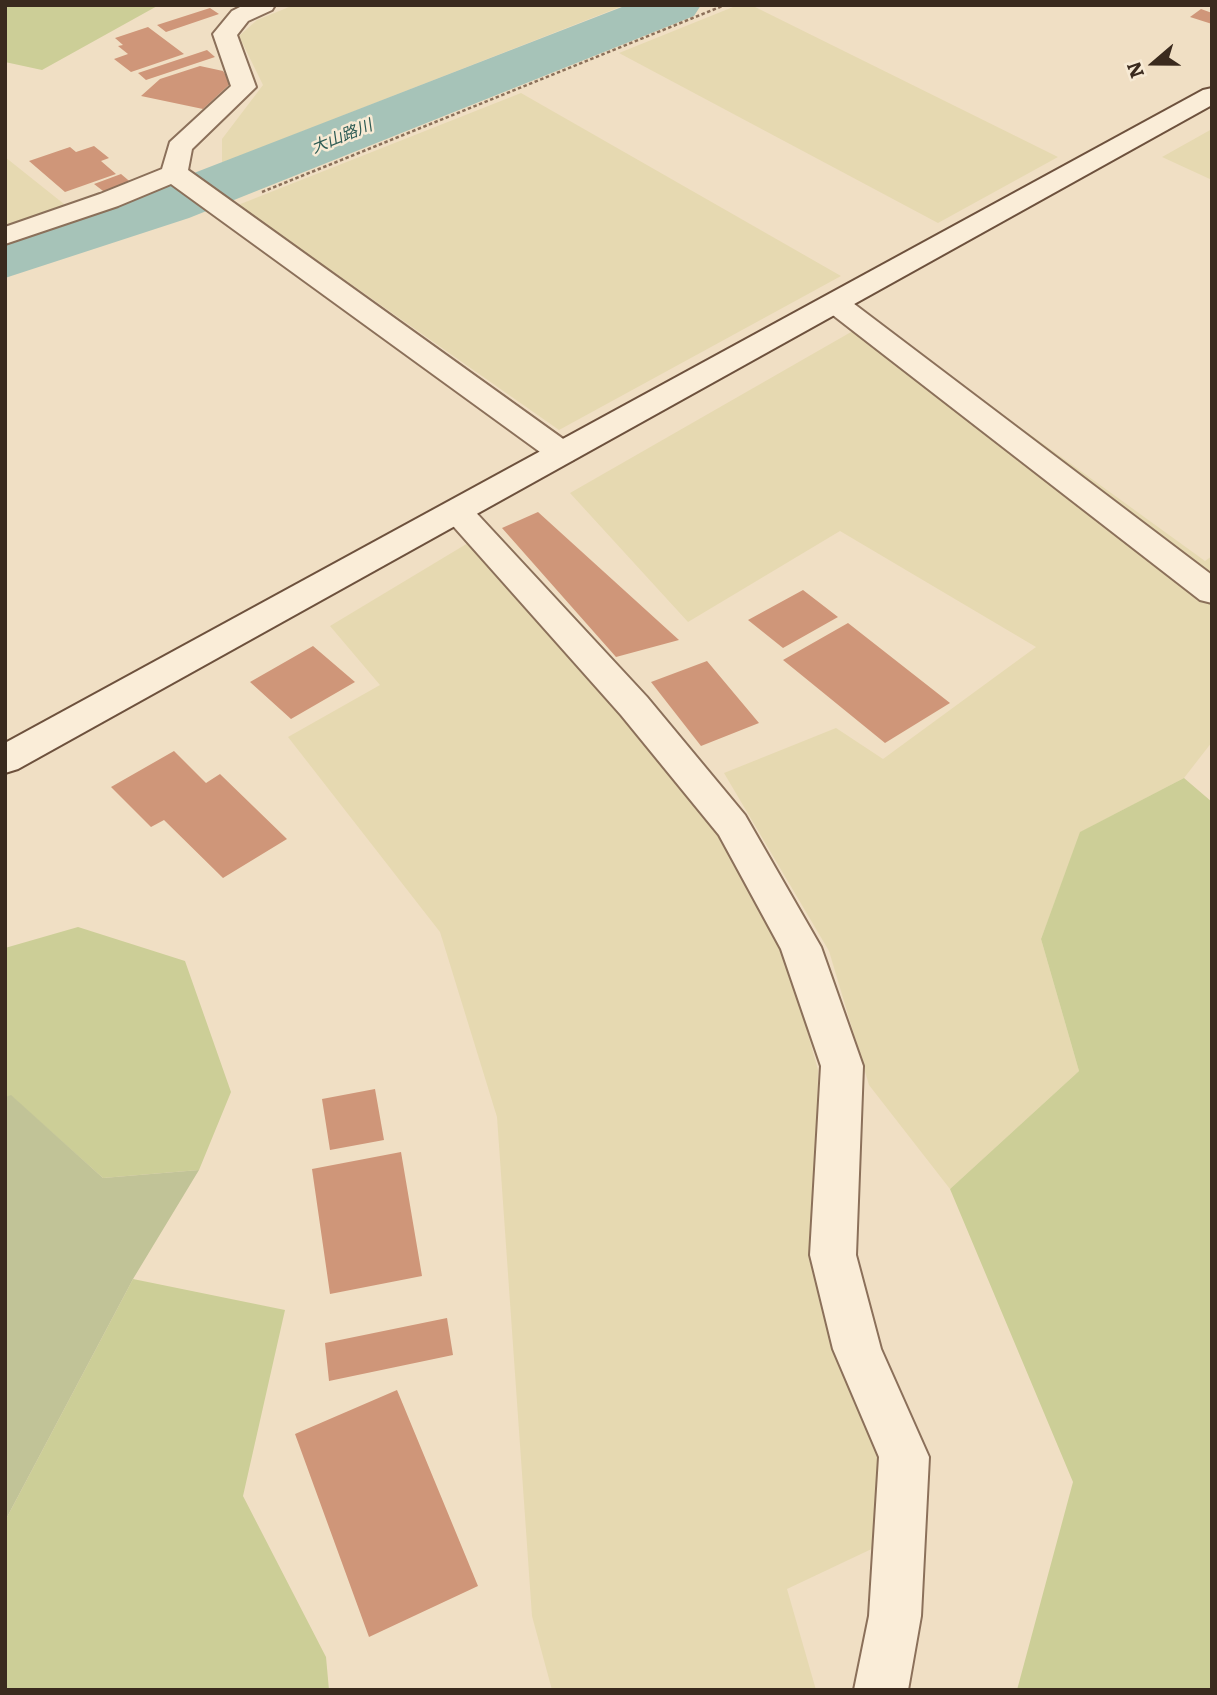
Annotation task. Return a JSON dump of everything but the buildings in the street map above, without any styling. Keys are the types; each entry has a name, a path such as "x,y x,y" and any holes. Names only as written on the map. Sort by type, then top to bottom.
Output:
{"street":[{"path":"179,177 179,147 244,88 225,34 240,16 264,5"},
{"path":"5,760 1212,95"},
{"path":"179,177 562,453"},
{"path":"5,236 179,177"},
{"path":"835,303 1212,592"},
{"path":"457,511 634,706 732,825 801,947 842,1066 833,1255 857,1349 904,1457 895,1616 881,1690"}],"path":[{"path":"222,208 725,5"}],"shaded area":[{"path":"294,5 625,5 222,163 222,139 263,85 239,36 257,20"},
{"path":"738,5 751,5 1058,157 938,223 619,53"},
{"path":"521,93 841,276 559,430 238,205"},
{"path":"1212,129 1212,180 1162,157"},
{"path":"5,157 69,208 5,229"},
{"path":"872,320 1205,561 1212,556 1212,742 1184,778 1081,832 1041,939 1079,1071 950,1189 869,1085 829,951 724,773 836,728 883,759 1036,647 840,531 688,622 570,493"},
{"path":"473,540 710,824 781,937 818,1070 814,1280 883,1448 880,1545 787,1589 816,1690 552,1690 532,1616 497,1117 440,932 288,737 380,685 330,626"}],"green space":[{"path":"5,5 159,5 42,70 5,62"},
{"path":"1184,778 1212,802 1212,1690 1017,1690 1073,1482 950,1189 1079,1071 1041,939 1080,832"},
{"path":"78,927 185,961 231,1092 199,1170 103,1178 11,1096 5,1097 5,948"},
{"path":"11,1095 103,1178 199,1170 133,1279 5,1521 5,1097"},
{"path":"133,1279 285,1310 243,1496 326,1657 329,1690 5,1690 5,1521"}],"waterway":[{"name":"大山路川","path":"5,259 167,205 675,5"}]}
